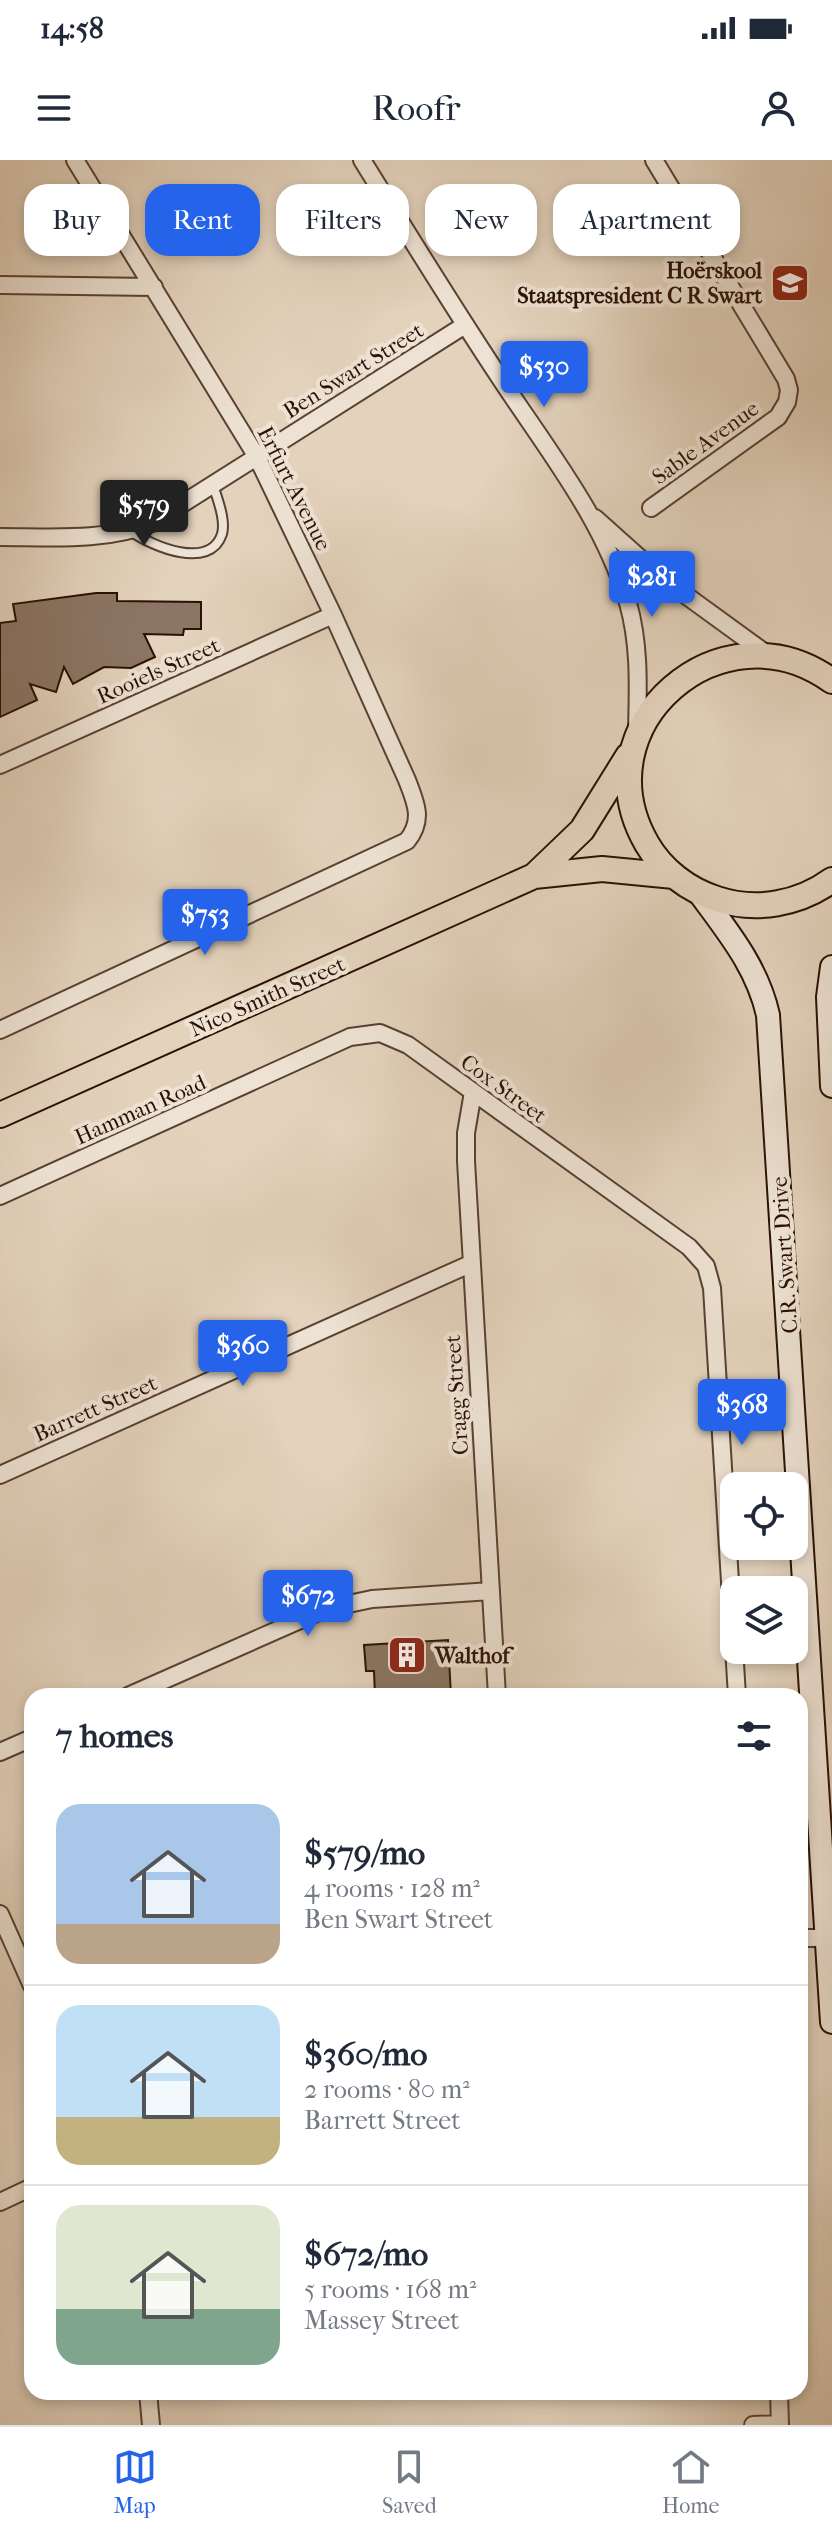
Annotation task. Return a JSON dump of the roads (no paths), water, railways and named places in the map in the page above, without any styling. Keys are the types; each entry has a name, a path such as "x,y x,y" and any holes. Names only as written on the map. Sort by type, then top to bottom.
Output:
{"main road":[{"name":"Nico Smith Street","path":"534,876 582,830 636,743 654,705 685,676 720,660 750,655 768,655 794,661"},
{"path":"794,661 832,665"},
{"path":"794,661 832,681"},
{"path":"636,743 630,786 635,816 650,849 674,876 698,891 730,903 769,905 802,897 832,880"},
{"name":"Nico Smith Street","path":"0,1115 534,876 602,869 674,876"},
{"name":"C.R. Swart Drive","path":"698,891 748,960 768,1015 830,1937 832,2022"},
{"path":"832,967 828,997 832,1086"}],"street":[{"name":"Erfurt Avenue","path":"0,1030 393,849 407,841 417,825 417,806 333,615 257,457 75,160"},
{"path":"362,160 465,325 591,515 621,583 633,623 638,663 636,743"},
{"name":"Sable Avenue","path":"651,508 778,417 789,394 786,379 654,160"},
{"path":"0,285 154,287"},
{"name":"Ben Swart Street","path":"0,537 66,537 131,532 152,523 465,325"},
{"path":"591,515 662,578 768,655"},
{"name":"Rooiels Street","path":"0,765 333,615"},
{"name":"Cox Street","path":"297,1062 350,1037 380,1033 408,1045 672,1235 706,1266 712,1288 737,1688"},
{"name":"Hamman Road","path":"0,1196 297,1062"},
{"name":"Cragg Street","path":"473,1092 466,1133 470,1264 497,1688"},
{"name":"Barrett Street","path":"0,1475 470,1264"},
{"path":"146,1688 325,1609 372,1599 491,1591"},
{"path":"0,1752 24,1742"},
{"path":"0,1914 24,1967"},
{"path":"808,1938 830,1937"},
{"path":"0,2202 24,2191"},
{"path":"149,2400 151,2425"},
{"path":"753,2425 780,2424 779,2400"}],"lane":[{"path":"131,532 178,553 197,552 215,545 222,535 223,526 213,484"}],"place":[{"name":"Hoërskool Staatspresident C R Swart","path":"790,283"},
{"name":"Walthof","path":"407,1655"}]}
